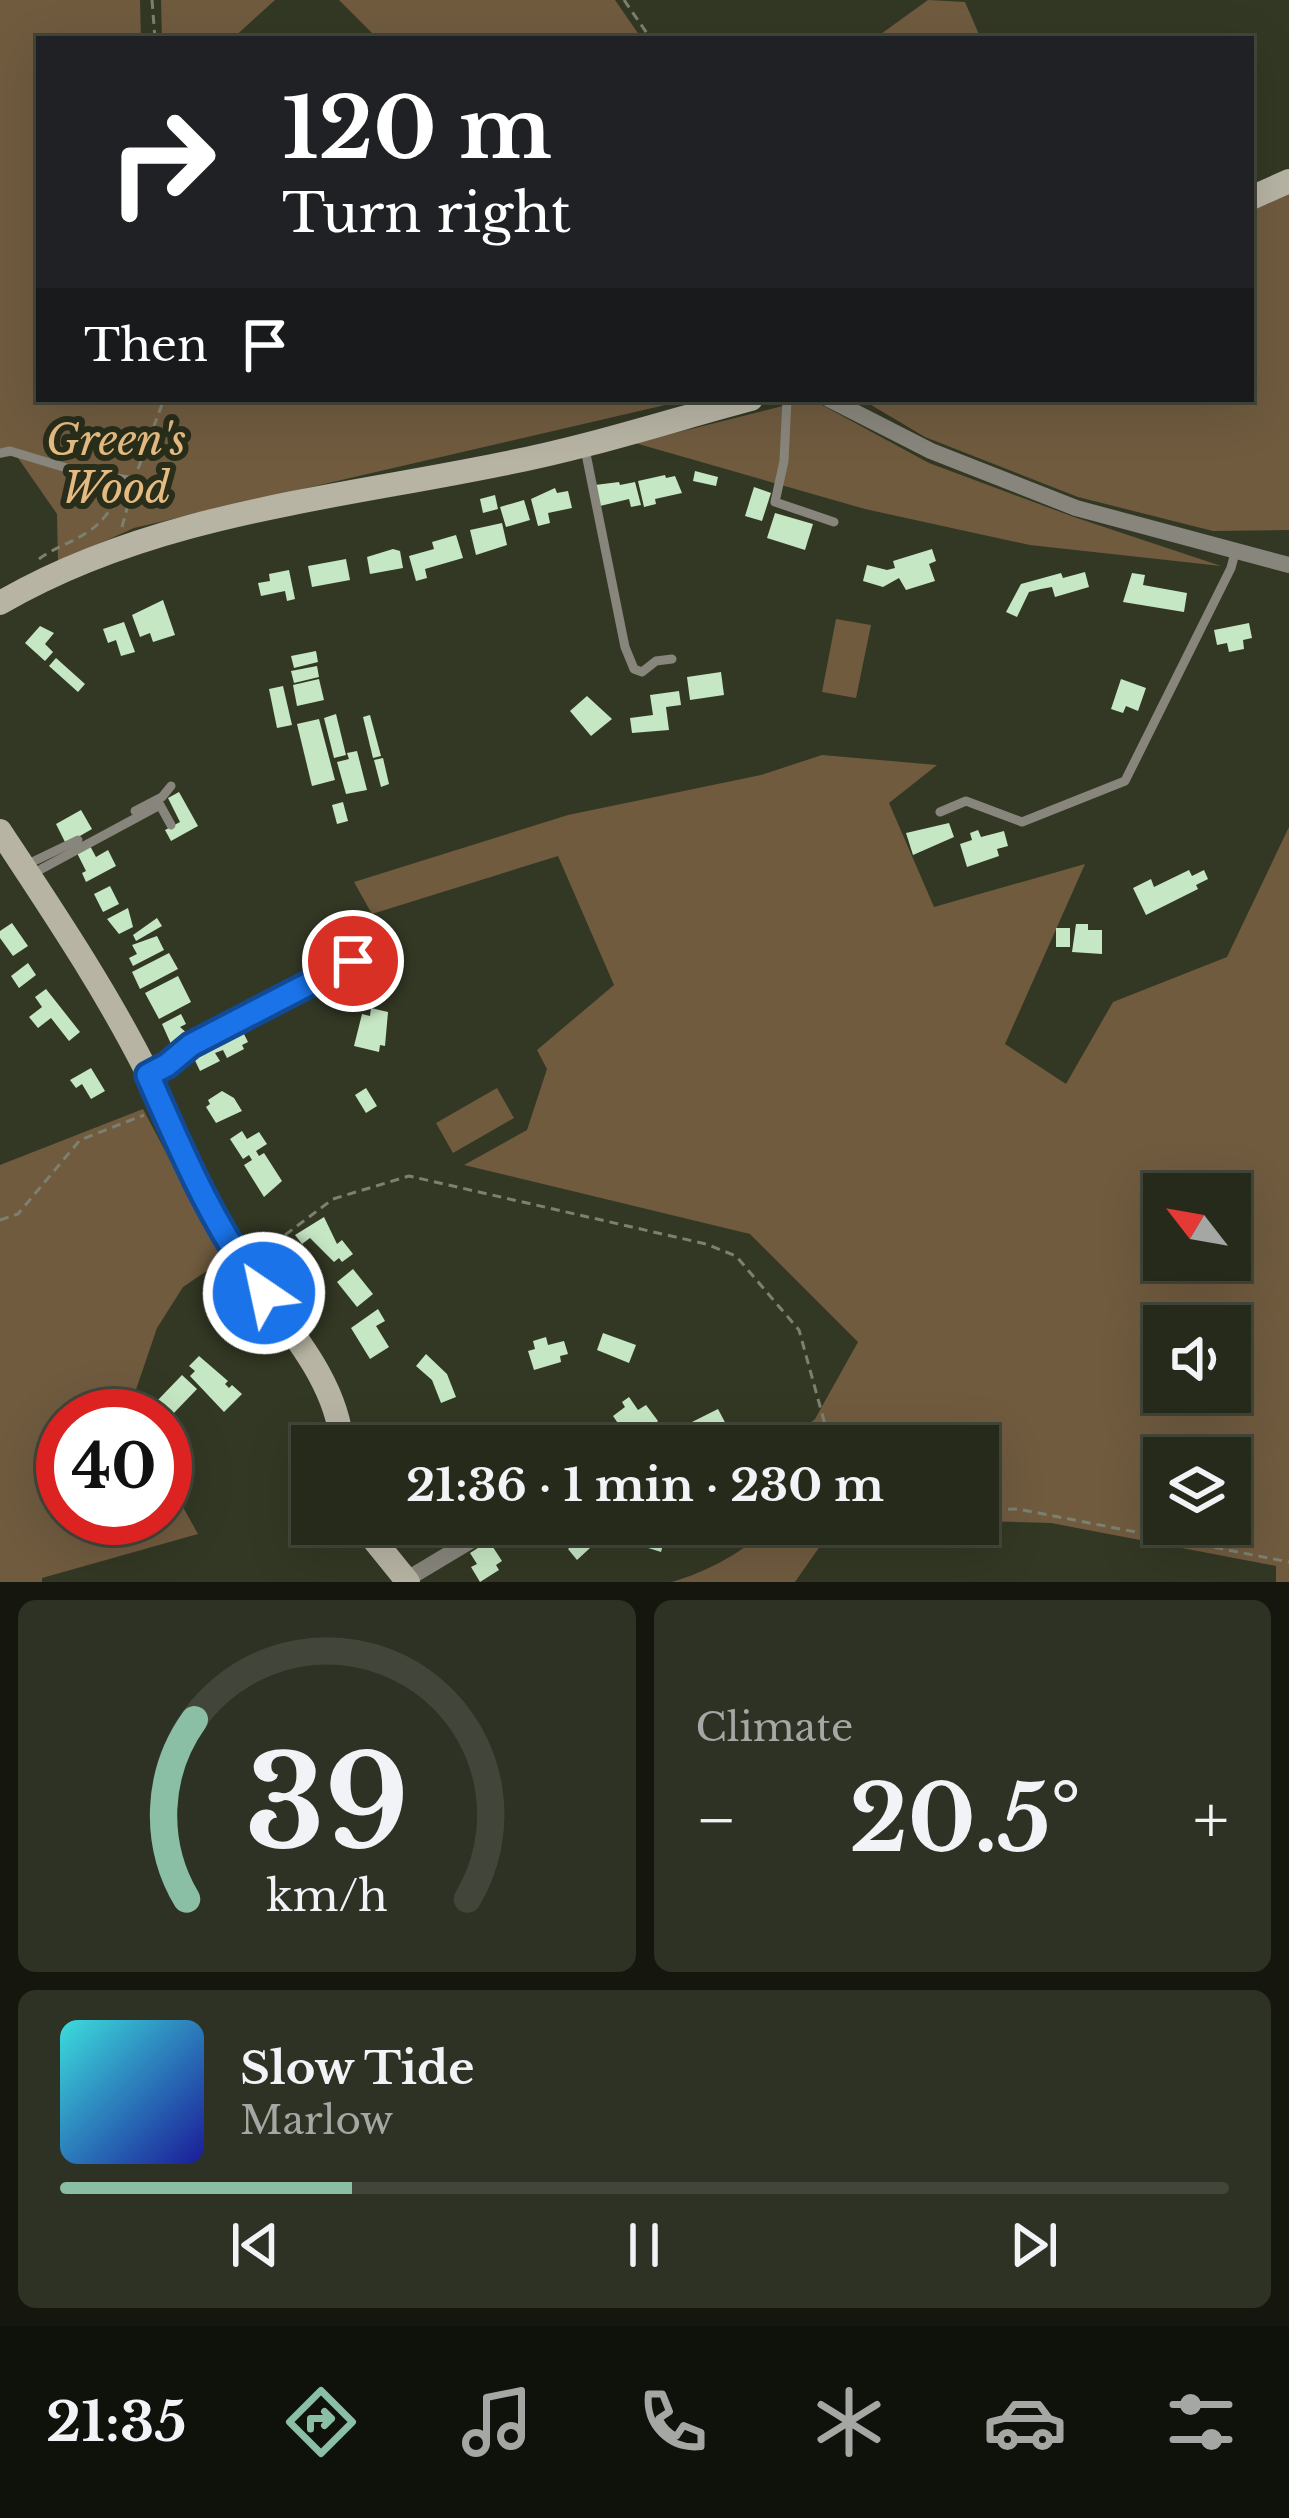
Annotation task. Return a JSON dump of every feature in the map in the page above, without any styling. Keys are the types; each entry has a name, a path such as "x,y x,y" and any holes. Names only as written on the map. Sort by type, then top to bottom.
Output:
{"street":[{"path":"1254,197 1289,181"},
{"path":"10,598 118,547 272,506 507,464 740,402"},
{"path":"835,402 931,452 1076,508 1289,565"},
{"path":"0,831 116,1014 197,1183 244,1267 303,1344 340,1425"},
{"path":"378,1545 408,1581 465,1545"}],"lane":[{"path":"787,402 784,461 775,502 834,522"},
{"path":"584,443 625,647 634,669 642,672 656,661 672,659"},
{"path":"0,452 134,481"},
{"path":"940,812 966,801 1022,822 1125,781 1232,568 1236,549"},
{"path":"26,871 162,797 171,786"},
{"path":"26,871 160,805 171,825"},
{"path":"148,1075 191,1045 353,961"}],"path":[{"path":"152,0 155,36"},
{"path":"624,0 649,36"},
{"path":"10,598 42,555 64,548 99,523 112,505 129,499"},
{"path":"0,1220 18,1214 80,1141 162,1108"},
{"path":"244,1267 333,1199 409,1176 706,1244 736,1256 799,1330 825,1425"},
{"path":"999,1509 1018,1509 1289,1562"}],"green space":[{"name":"Green's Wood","path":"0,0 140,0 141,36 36,36 36,402 678,402 134,528 58,562 57,514 16,455 0,458"},
{"path":"161,0 275,0 235,36 162,36"},
{"path":"339,0 615,0 640,36 375,36"},
{"path":"928,0 965,2 980,36 878,36"},
{"path":"1289,191 1289,530 1213,531 1078,497 925,437 866,402 1254,402 1254,207"},
{"path":"799,402 817,402 929,463 1221,566 1030,545 865,509 635,443"},
{"path":"836,619 871,625 856,698 822,692"},
{"path":"822,755 937,765 889,803 934,907 1085,864 1005,1044 1066,1084 1113,1002 1227,957 1289,827 1289,1582 1276,1582 1276,1566 1166,1545 1251,1545 1251,1437 1143,1437 1143,1541 1051,1523 999,1522 999,1425 808,1425 858,1342 750,1234 464,1165 527,1130 547,1069 537,1050 614,985 558,856 372,914 354,882 568,815 761,775"},
{"path":"497,1088 514,1118 453,1153 436,1123"},
{"path":"143,1109 223,1260 183,1287 157,1328 136,1389 36,1389 36,1545 159,1545 42,1578 42,1582 0,1582 0,1165"},
{"path":"748,1545 821,1545 795,1582 671,1582 725,1560"}],"building":[{"path":"695,471 718,477 716,486 693,481"},
{"path":"675,476 682,493 655,499 656,504 644,507 638,481"},
{"path":"635,482 641,505 631,507 629,499 600,506 595,485"},
{"path":"754,487 771,493 762,521 745,516"},
{"path":"555,488 557,493 568,491 572,508 548,513 550,523 538,526 531,499"},
{"path":"495,495 498,509 483,513 480,499"},
{"path":"524,500 530,520 506,527 500,507"},
{"path":"775,513 813,524 805,550 767,538"},
{"path":"502,523 507,545 476,555 470,530"},
{"path":"456,535 463,558 425,569 427,578 416,581 409,556 434,549 432,542"},
{"path":"932,549 936,561 929,564 935,581 906,590 899,578 883,587 863,581 867,565 887,570 895,568 893,561"},
{"path":"400,551 403,568 370,574 367,557"},
{"path":"346,559 350,580 312,587 308,566"},
{"path":"289,570 295,599 287,601 285,591 261,596 258,583 270,581 269,574"},
{"path":"1085,572 1089,587 1055,597 1052,587 1029,592 1017,617 1006,612 1021,584"},
{"path":"1132,573 1145,575 1143,585 1187,593 1184,612 1123,602"},
{"path":"163,600 175,635 153,642 150,633 140,637 132,615"},
{"path":"124,622 135,652 121,656 116,640 108,643 103,629"},
{"path":"1249,623 1252,638 1243,640 1244,649 1229,652 1227,643 1217,645 1214,630"},
{"path":"40,626 54,633 45,644 53,652 45,661 25,643"},
{"path":"316,651 318,662 294,668 291,656"},
{"path":"56,658 85,684 78,692 49,666"},
{"path":"317,666 319,677 294,683 291,671"},
{"path":"721,672 724,695 690,700 687,677"},
{"path":"319,679 324,700 297,706 293,685"},
{"path":"1121,679 1146,688 1138,711 1126,706 1123,713 1111,709"},
{"path":"283,686 292,725 277,728 269,689"},
{"path":"679,691 681,705 666,707 669,730 632,733 630,718 653,715 650,695"},
{"path":"587,696 612,719 591,736 570,711"},
{"path":"336,714 346,755 334,758 324,718"},
{"path":"370,715 381,756 373,758 363,717"},
{"path":"319,719 335,780 312,786 297,724"},
{"path":"357,751 367,790 346,794 337,762"},
{"path":"383,758 389,784 381,787 374,760"},
{"path":"179,792 198,826 171,841 165,830 180,822 168,798"},
{"path":"343,802 348,821 337,824 332,805"},
{"path":"81,810 92,829 66,844 56,824"},
{"path":"949,823 954,837 913,855 906,833"},
{"path":"978,830 981,837 1004,831 1008,846 997,849 999,856 967,867 960,844 972,840 970,833"},
{"path":"89,844 96,857 108,850 116,866 86,882 76,851"},
{"path":"1189,870 1192,876 1204,870 1208,879 1196,885 1198,889 1146,915 1133,888 1151,879 1154,887"},
{"path":"110,886 119,904 103,912 94,894"},
{"path":"128,908 133,927 119,934 107,919"},
{"path":"157,918 162,926 136,941 133,935"},
{"path":"12,923 28,946 13,956 0,938 0,931"},
{"path":"1076,924 1102,930 1102,954 1072,952"},
{"path":"1056,928 1070,928 1070,947 1056,947"},
{"path":"157,936 164,950 133,966 129,958 137,954 132,945"},
{"path":"343,936 352,955 333,964 324,945"},
{"path":"169,953 178,969 140,989 132,972"},
{"path":"28,963 36,975 19,988 11,976"},
{"path":"178,976 191,1002 159,1019 145,993"},
{"path":"46,989 80,1032 69,1041 51,1018 38,1028 29,1017 42,1007 35,997"},
{"path":"371,1008 388,1012 385,1046 380,1045 379,1052 354,1046 362,1014 370,1016"},
{"path":"181,1014 186,1024 180,1027 189,1035 171,1044 162,1024"},
{"path":"234,1028 236,1033 242,1030 248,1042 242,1045 244,1049 227,1058 223,1050 215,1053 220,1061 200,1071 190,1050"},
{"path":"91,1068 105,1091 91,1099 82,1084 76,1088 70,1080"},
{"path":"366,1088 377,1106 366,1113 355,1095"},
{"path":"222,1091 242,1111 216,1123 206,1107"},
{"path":"242,1131 247,1139 259,1132 267,1144 256,1151 259,1156 264,1153 282,1181 264,1197 244,1165 252,1160 249,1155 243,1159 230,1139"},
{"path":"324,1217 337,1244 342,1240 353,1254 342,1262 339,1258 334,1262 310,1238 302,1244 295,1235"},
{"path":"353,1269 373,1294 357,1307 337,1282"},
{"path":"378,1309 385,1321 376,1326 389,1347 370,1359 351,1328"},
{"path":"603,1333 636,1345 629,1363 597,1350"},
{"path":"546,1337 548,1345 564,1341 568,1354 560,1356 561,1362 534,1370 528,1351 535,1349 533,1341"},
{"path":"426,1354 447,1374 456,1397 441,1403 432,1380 416,1366"},
{"path":"199,1356 228,1381 229,1388 232,1385 242,1394 224,1412 190,1376 195,1371 189,1366"},
{"path":"182,1375 197,1389 192,1394 192,1389 169,1389"},
{"path":"629,1397 638,1410 646,1405 658,1421 619,1425 613,1416 625,1407 622,1402"},
{"path":"718,1409 726,1425 686,1425"},
{"path":"492,1545 502,1561 496,1565 499,1570 480,1582 471,1567 477,1564 470,1553"},
{"path":"572,1545 593,1545 577,1560 568,1549"}],"route":[{"path":"264,1293 197,1183 148,1075 191,1045 353,961"}]}
